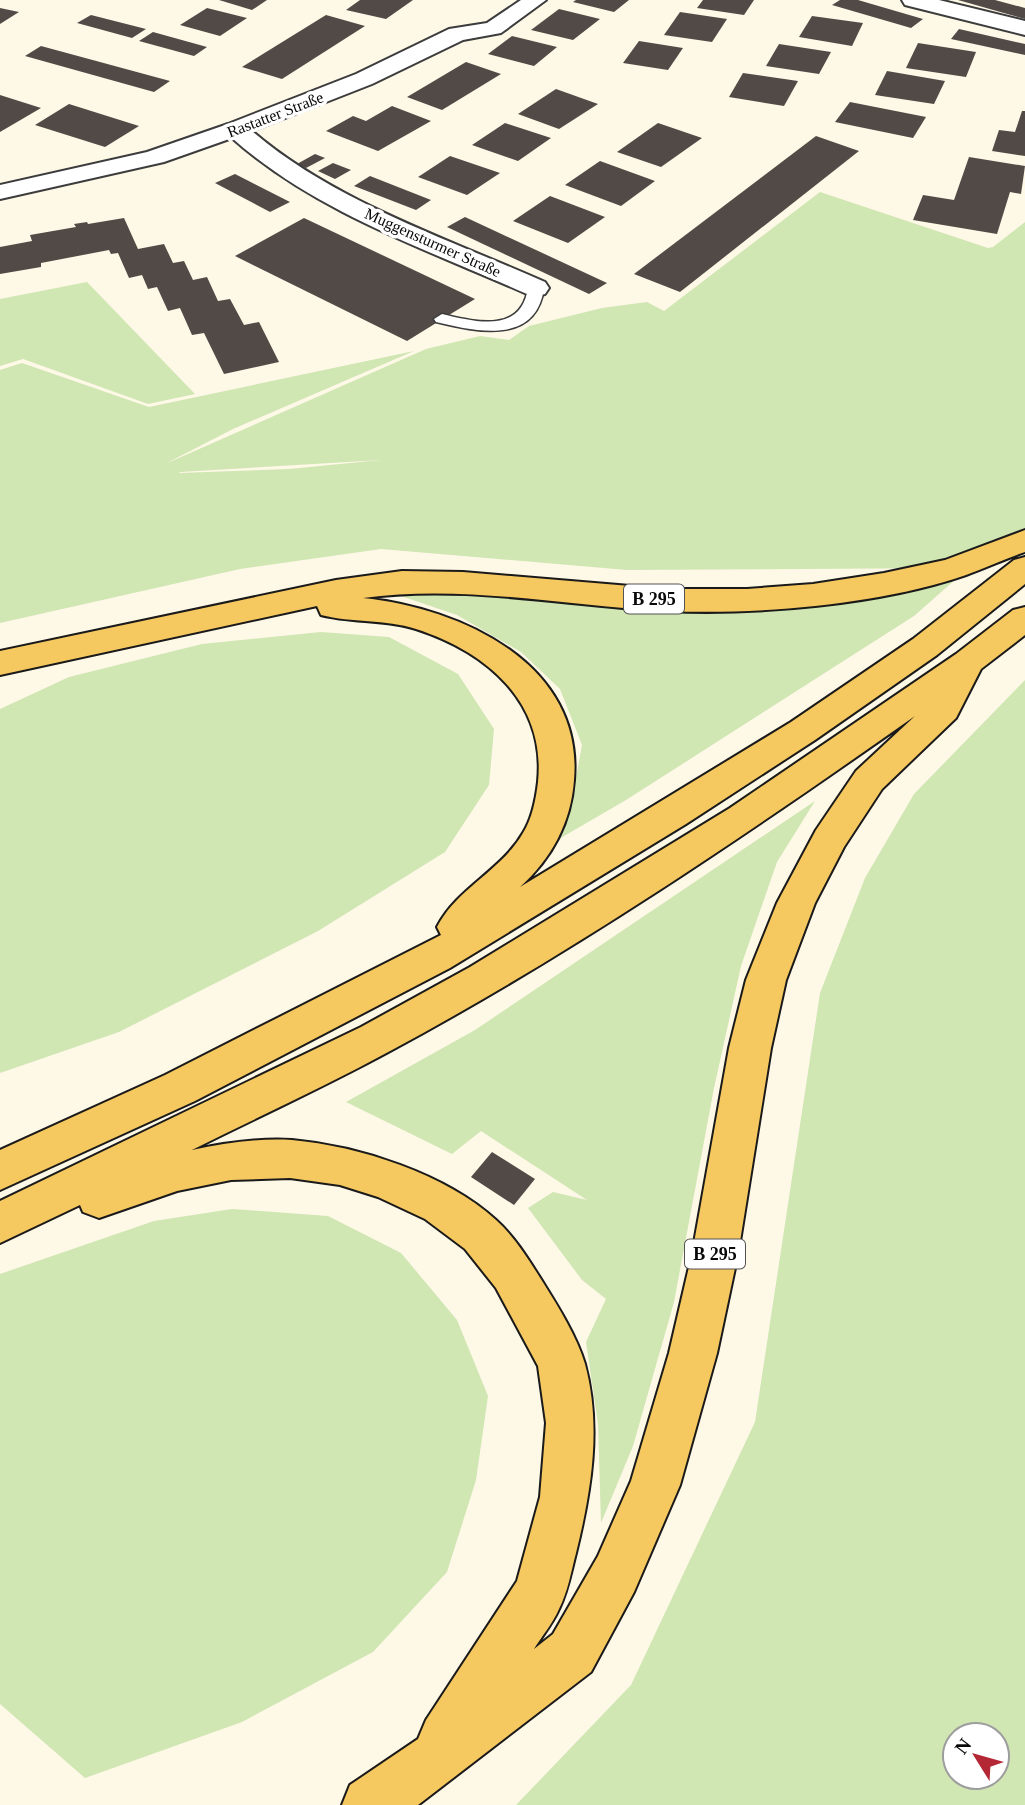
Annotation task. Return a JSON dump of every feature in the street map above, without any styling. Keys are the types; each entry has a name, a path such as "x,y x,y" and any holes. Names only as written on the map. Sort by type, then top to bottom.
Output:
{"main road":[{"name":"B 295","path":"6,665 336,592 402,582 463,583 666,600 747,600 813,595 884,584 953,568 1025,540"},
{"name":"B 295","path":"0,1171 180,1088 436,957 662,821 803,731 925,647 1025,567"},
{"name":"B 295","path":"278,606 358,608 443,626 482,647 519,675 539,699 555,734 559,771 552,808 535,847 495,890 467,911 436,957"},
{"name":"B 295","path":"20,1214 376,1040 484,978 743,818 968,663 1025,618"},
{"name":"B 295","path":"370,1805 429,1765 572,1653 616,1574 655,1485 691,1363 715,1254 750,1048 766,980 776,954 796,903 836,830 869,780 944,709 968,663"},
{"name":"B 295","path":"20,1214 107,1197 177,1172 231,1161 290,1159 340,1166 388,1181 441,1205 481,1235 512,1273 535,1311 561,1364 569,1423 565,1497 540,1593 429,1765"}],"street":[{"name":"Rastatter Straße","path":"0,192 155,157 236,130 365,79 457,34 493,27 535,0"},
{"path":"913,0 1025,28"},
{"name":"Muggensturmer Straße","path":"236,130 270,159 330,196 536,288"}],"lane":[{"name":"Muggensturmer Straße","path":"442,319 488,328 508,324 523,317 531,309 536,288"}],"green space":[{"path":"820,192 988,248 1025,222 1025,534 992,540 953,568 627,570 381,549 240,569 0,623 0,370 22,363 149,407 414,351 233,429 165,464 426,349 480,336 509,340 529,326 602,308 647,302 664,311","holes":["381,460 289,469 179,473"]},
{"path":"87,282 195,394 148,404 23,359 0,366 0,299"},
{"path":"956,579 914,616 626,800 559,839 571,804 582,745 560,689 521,652 457,615 401,596 436,591 591,606 763,612 874,598"},
{"path":"321,632 389,637 458,674 494,729 489,785 445,852 318,931 119,1032 0,1073 0,709 69,677 202,644"},
{"path":"1025,680 1025,1805 516,1805 631,1685 755,1422 820,993 865,878 914,794"},
{"path":"815,801 777,862 741,966 714,1088 674,1302 633,1446 601,1523 598,1424 586,1342 606,1299 582,1280 528,1208 553,1192 587,1200 481,1131 452,1154 346,1102 475,1030"},
{"path":"232,1209 328,1216 401,1253 457,1320 488,1396 476,1480 447,1572 373,1652 242,1722 85,1778 0,1704 0,1274 154,1221"}],"building":[{"path":"219,0 267,0 252,10"},
{"path":"360,0 413,0 386,19 346,10"},
{"path":"629,0 614,12 573,2"},
{"path":"703,0 754,0 744,15 697,8"},
{"path":"840,0 858,0 923,19 911,28 832,5"},
{"path":"958,0 995,0 1025,8 1025,19"},
{"path":"0,8 19,12 0,24"},
{"path":"207,8 247,18 220,36 180,25"},
{"path":"559,9 600,19 573,40 531,30"},
{"path":"680,12 727,19 712,42 664,35"},
{"path":"91,15 146,29 132,38 77,23"},
{"path":"326,15 365,26 282,79 242,67"},
{"path":"812,16 863,23 852,46 799,37"},
{"path":"959,29 1025,44 1025,55 951,39"},
{"path":"153,32 207,47 194,56 139,41"},
{"path":"512,36 557,47 534,66 488,54"},
{"path":"639,41 683,48 668,70 623,63"},
{"path":"918,43 976,52 966,77 906,68"},
{"path":"779,44 831,52 819,74 766,66"},
{"path":"41,46 170,81 154,92 25,56"},
{"path":"466,62 501,74 442,110 407,97"},
{"path":"887,71 945,81 934,104 875,95"},
{"path":"743,73 798,81 784,106 729,97"},
{"path":"556,89 598,104 559,129 518,114"},
{"path":"0,95 41,108 0,132"},
{"path":"850,102 926,117 913,138 835,122"},
{"path":"69,104 139,126 105,147 35,125"},
{"path":"392,106 431,121 378,151 326,131 353,116 366,121"},
{"path":"1022,111 1025,111 1025,156 992,151 999,130 1015,132"},
{"path":"505,123 551,138 518,161 472,145"},
{"path":"658,123 702,138 661,167 617,152"},
{"path":"816,136 859,151 680,292 634,274"},
{"path":"315,154 325,158 306,168 297,164"},
{"path":"450,156 500,173 467,195 418,177"},
{"path":"969,157 1025,166 1021,194 1010,192 997,234 913,220 923,195 954,200"},
{"path":"600,161 655,181 621,206 565,185"},
{"path":"333,163 351,170 335,179 318,171"},
{"path":"235,174 290,202 270,212 215,183"},
{"path":"370,176 431,200 416,210 354,186"},
{"path":"550,196 605,217 568,243 513,221"},
{"path":"465,217 607,283 589,294 447,227"},
{"path":"124,218 138,249 164,244 173,263 184,261 193,280 207,277 218,301 230,299 244,325 259,322 279,362 224,374 204,333 192,335 180,308 168,311 157,287 148,289 142,275 129,278 118,253 111,254 109,250 0,274 0,247 32,241 30,235 76,227 74,224"},
{"path":"304,218 475,299 407,341 235,256"},
{"path":"492,1152 535,1179 514,1205 471,1177"}]}
